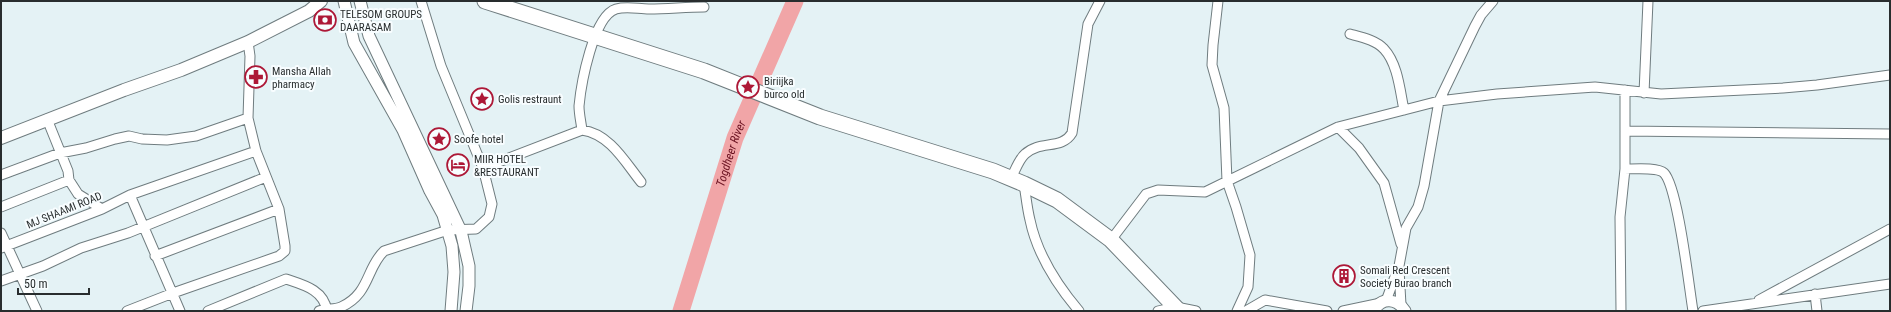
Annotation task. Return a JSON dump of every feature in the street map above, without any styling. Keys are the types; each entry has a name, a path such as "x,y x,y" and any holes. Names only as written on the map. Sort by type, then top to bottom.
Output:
{"highway":[{"path":"486,1 704,71 820,117 1017,181 1057,200 1111,240 1178,309"}],"main road":[{"path":"1,138 47,119 181,70 248,42 309,11 321,1"}],"street":[{"path":"344,1 354,43 408,128 451,206 461,231 469,266 469,286 466,311"},
{"path":"360,1 369,36 408,128 430,191 443,215 448,230 452,246 454,272 451,311"},
{"path":"208,311 286,279 312,288 323,301 324,310 335,309 342,306 360,292 378,258 384,251 448,230 461,231 476,229 489,217 492,204 483,168 441,66 421,1"},
{"path":"1079,311 1055,279 1042,255 1017,181 1024,155 1035,147 1061,143 1068,140 1072,133 1088,24 1100,1"},
{"path":"1218,1 1212,65 1224,108 1227,180 1250,255 1248,287 1237,311"},
{"path":"1404,309 1399,266 1402,247 1406,228 1418,207 1424,186 1439,101 1475,26 1481,15 1493,1"},
{"path":"1644,93 1648,1"},
{"path":"582,130 579,108 582,81 601,23 614,10 626,8 649,9 704,7"},
{"path":"1350,34 1372,41 1384,48 1393,63 1404,110"},
{"path":"354,43 369,36"},
{"path":"127,311 283,254 286,246 279,209 256,151 248,118 250,56 248,42"},
{"path":"1111,240 1146,194 1158,190 1205,192 1227,180 1303,146 1338,127 1439,101 1474,96 1595,87 1661,94 1784,88 1890,75"},
{"path":"1621,311 1620,217 1625,169 1625,90"},
{"path":"1,174 60,153 86,148 129,136 142,139 167,140 196,136 248,118"},
{"path":"47,119 68,171 69,180 78,194 102,209"},
{"path":"1338,127 1358,148 1384,183 1402,247"},
{"path":"483,168 582,130 597,134 612,145 641,182"},
{"path":"1625,131 1890,134"},
{"name":"MJ SHAAMI ROAD","path":"4,247 102,209 130,195 256,151"},
{"path":"1625,169 1656,170 1663,172 1667,178 1672,191 1682,238 1693,311"},
{"path":"1,281 43,266 81,248 143,227 266,177"},
{"path":"1,207 69,180"},
{"path":"130,195 180,311"},
{"path":"155,256 279,209"},
{"path":"1754,302 1890,230"},
{"path":"1,233 4,247 20,273 35,310"},
{"path":"1380,305 1399,266"},
{"path":"1703,311 1754,302 1890,284"},
{"path":"1815,294 1817,311"},
{"path":"1246,311 1264,300 1327,311"},
{"path":"1343,311 1380,305 1391,301 1404,309"},
{"path":"1158,311 1178,309 1196,311"}],"waterway":[{"name":"Togdheer River","path":"681,311 735,138 795,1"}],"place":[{"name":"TELESOM GROUPS DAARASAM","path":"325,20"},
{"name":"Mansha Allah pharmacy","path":"256,77"},
{"name":"Biriijka burco old","path":"748,87"},
{"name":"Golis restraunt","path":"482,99"},
{"name":"Soofe hotel","path":"439,139"},
{"name":"MIIR HOTEL &RESTAURANT","path":"458,165"},
{"name":"Somali Red Crescent Society Burao branch","path":"1344,276"}]}
